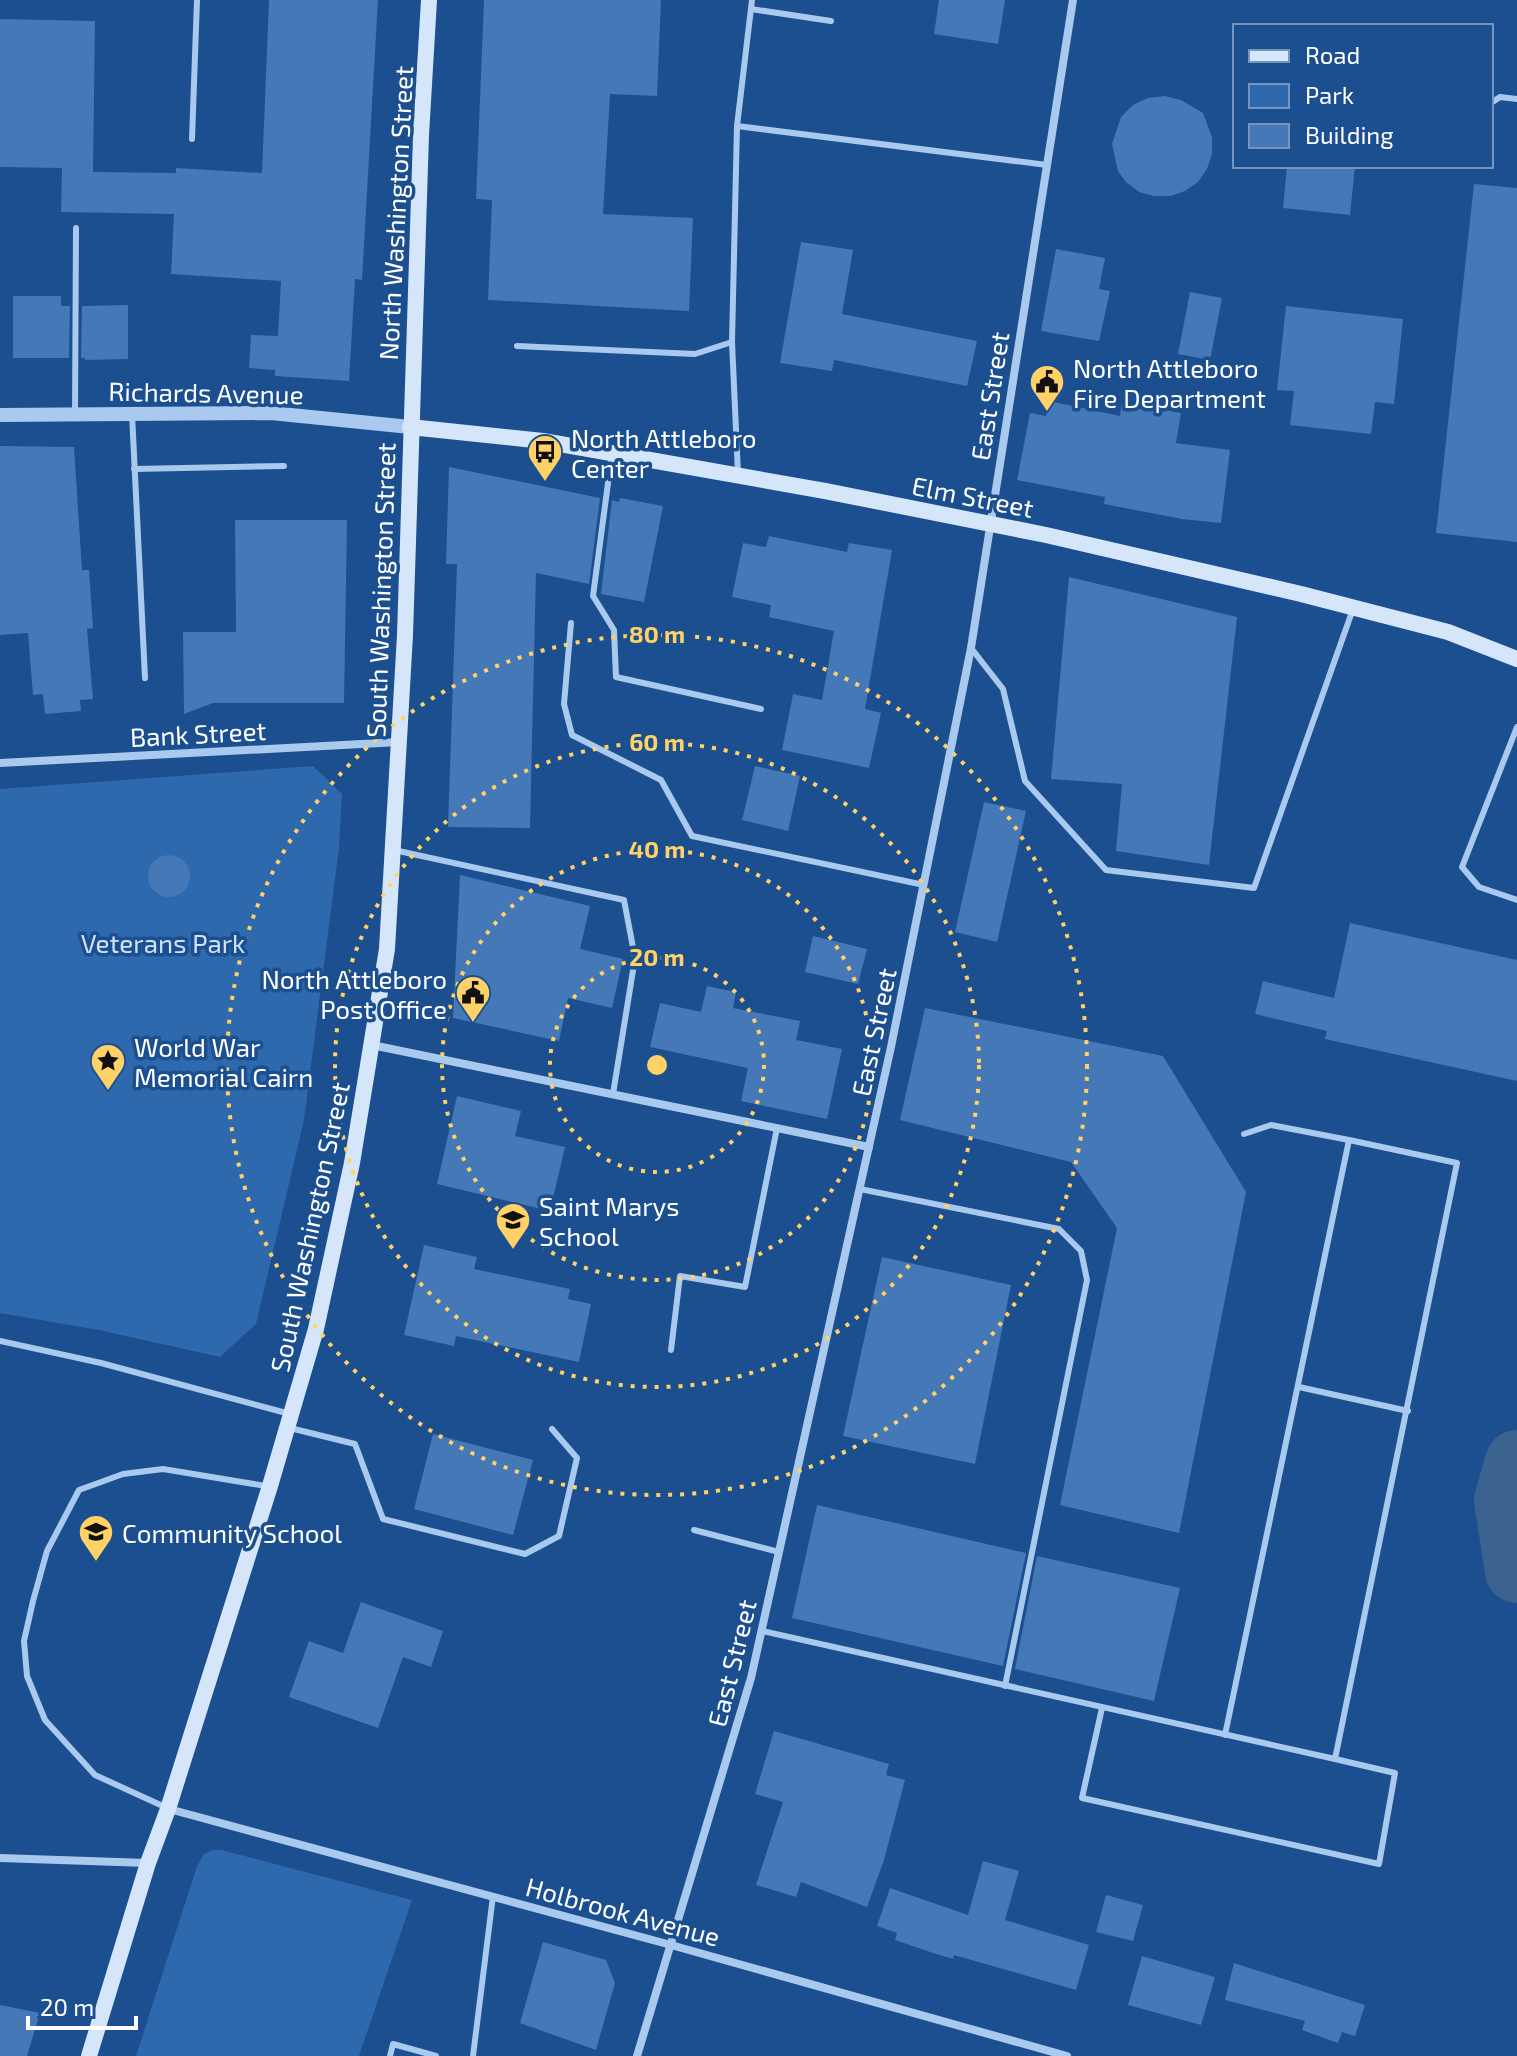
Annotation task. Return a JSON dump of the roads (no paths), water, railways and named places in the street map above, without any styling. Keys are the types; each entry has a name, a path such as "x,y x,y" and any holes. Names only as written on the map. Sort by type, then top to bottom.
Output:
{"main road":[{"name":"North Washington Street","path":"410,427 429,0"},
{"name":"Elm Street","path":"410,427 543,441 988,524 1286,590 1448,632 1517,659"},
{"name":"South Washington Street","path":"89,2056 270,1486 316,1329 352,1163 387,949 399,742 410,427"}],"street":[{"name":"East Street","path":"637,2056 751,1678 869,1147 971,648 988,524 1073,0"},
{"name":"Richards Avenue","path":"0,415 271,413 410,427"},
{"name":"Bank Street","path":"0,763 399,742"},
{"path":"372,1045 869,1147"},
{"name":"Holbrook Avenue","path":"168,1809 1067,2056"},
{"path":"0,1858 148,1863"}],"lane":[{"path":"192,139 197,0"},
{"path":"738,476 732,342 737,126 752,0"},
{"path":"751,9 831,21"},
{"path":"1493,102 1500,97 1517,99"},
{"path":"737,126 1047,165"},
{"path":"75,414 76,228"},
{"path":"517,346 695,354 732,342"},
{"path":"132,414 145,678"},
{"path":"612,453 593,596 614,630 616,677 761,709"},
{"path":"134,469 284,466"},
{"path":"971,648 1003,689 1025,781 1106,870 1254,888 1354,608"},
{"path":"571,623 564,704 572,735 661,780 692,836 924,885"},
{"path":"1516,730 1462,867 1479,887 1517,900"},
{"path":"393,850 624,900 635,958 613,1094"},
{"path":"1244,1134 1271,1125 1457,1163 1335,1759"},
{"path":"671,1350 680,1276 745,1287 777,1128"},
{"path":"1225,1735 1349,1140"},
{"path":"860,1189 1059,1229 1081,1251 1087,1280 1005,1686"},
{"path":"0,1341 101,1363 355,1444 383,1519 525,1554 559,1536 577,1458 552,1429"},
{"path":"1299,1387 1408,1411"},
{"path":"168,1809 95,1775 45,1720 27,1676 24,1641 47,1551 79,1490 123,1474 163,1469 270,1486"},
{"path":"694,1530 779,1552"},
{"path":"762,1631 1395,1773 1379,1864 1082,1798 1102,1708"},
{"path":"473,2056 493,1896"},
{"path":"390,2056 393,2044 436,2056"}],"waterway":[{"path":"1517,1462 1506,1500 1517,1571"}],"place":[{"name":"North Attleboro Fire Department","path":"1047,413"},
{"name":"North Attleboro Center","path":"545,483"},
{"name":"North Attleboro Post Office","path":"473,1024"},
{"name":"World War Memorial Cairn","path":"108,1092"},
{"name":"Saint Marys School","path":"513,1251"},
{"name":"Community School","path":"96,1563"}],"park label":[{"name":"Veterans Park","path":"163,942"}]}
